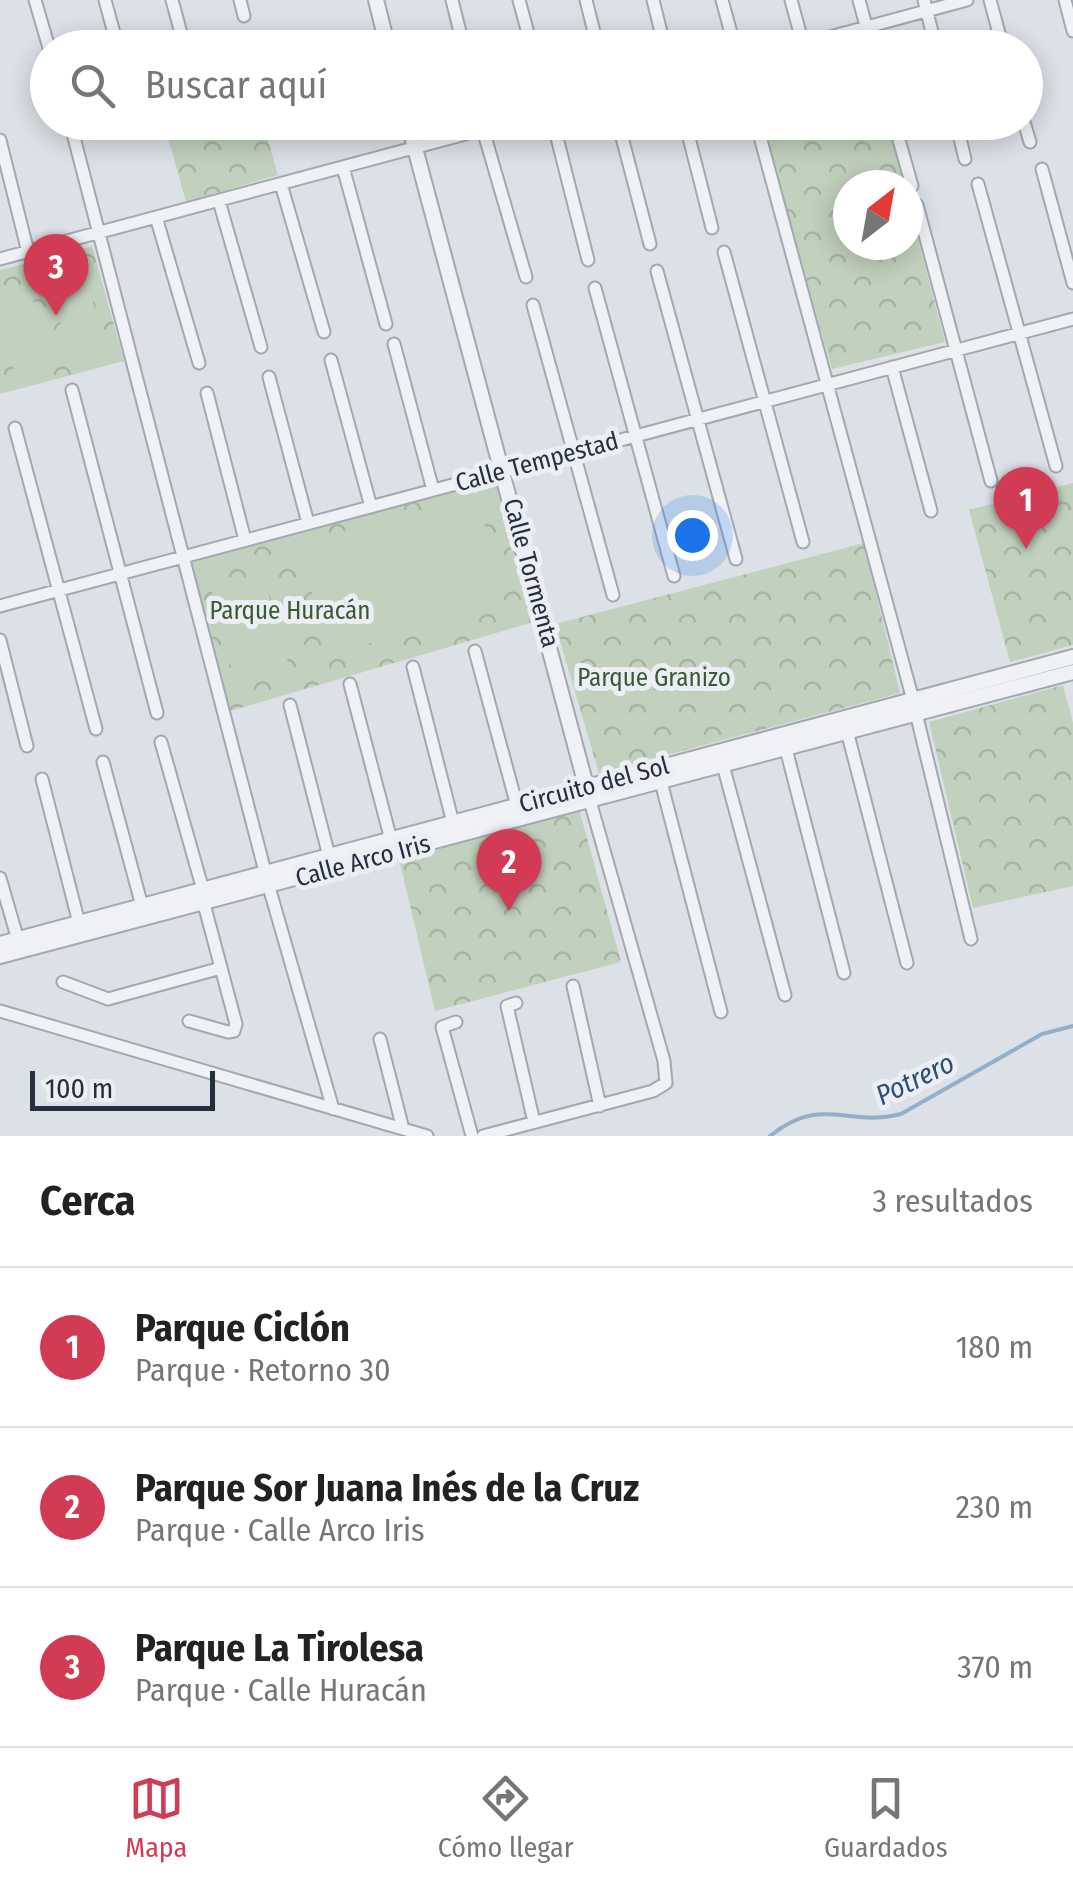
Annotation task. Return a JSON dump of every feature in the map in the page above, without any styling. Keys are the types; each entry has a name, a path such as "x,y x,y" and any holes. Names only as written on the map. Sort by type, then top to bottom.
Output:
{"street":[{"path":"35,0 44,30"},
{"path":"105,0 113,30"},
{"path":"172,0 180,30"},
{"path":"240,0 244,16"},
{"path":"376,0 384,30"},
{"path":"452,0 460,30"},
{"path":"519,0 527,30"},
{"path":"586,0 594,30"},
{"path":"653,0 660,30"},
{"path":"722,0 730,30"},
{"path":"792,0 799,30"},
{"path":"859,0 867,30"},
{"path":"855,30 926,5 966,0"},
{"path":"990,0 998,30"},
{"path":"1065,0 1073,31"},
{"path":"926,5 932,30"},
{"path":"0,140 28,252"},
{"path":"75,140 267,880 333,1109"},
{"name":"Calle Tormenta","path":"412,140 664,1061 666,1083 652,1092 600,1106"},
{"path":"0,259 439,140"},
{"path":"486,140 526,278"},
{"path":"558,140 588,260"},
{"path":"623,140 650,244"},
{"path":"690,140 712,228"},
{"path":"761,140 914,706 971,939"},
{"path":"899,140 908,170"},
{"path":"961,140 966,159"},
{"path":"342,167 386,324"},
{"path":"1042,169 1073,283"},
{"path":"282,184 324,332"},
{"path":"978,184 1056,466"},
{"path":"219,200 261,348"},
{"path":"156,218 199,364"},
{"path":"923,227 991,482"},
{"path":"724,252 803,542"},
{"path":"657,271 736,559"},
{"path":"596,288 674,576"},
{"path":"534,306 612,595"},
{"name":"Calle Tempestad","path":"0,606 1073,319"},
{"path":"394,344 433,490"},
{"path":"332,360 371,506"},
{"path":"892,366 931,511"},
{"path":"270,376 308,524"},
{"path":"72,390 156,713"},
{"path":"206,393 245,540"},
{"path":"16,428 96,730"},
{"path":"0,640 28,746"},
{"path":"475,651 517,806"},
{"path":"1024,677 1073,657"},
{"path":"413,667 454,823"},
{"name":"Calle Arco Iris","path":"0,956 588,794 661,782 786,749 914,706 1024,677 1073,672"},
{"path":"350,684 391,840"},
{"path":"290,704 330,856"},
{"name":"Circuito del Sol","path":"267,880 330,856 517,806 588,794 914,706"},
{"path":"847,731 907,963"},
{"path":"161,742 234,1031 189,1021"},
{"path":"786,749 844,972"},
{"path":"103,762 142,906"},
{"path":"723,765 785,995"},
{"path":"42,779 79,923"},
{"path":"661,782 721,1012"},
{"path":"0,878 18,940"},
{"path":"0,944 142,906 203,897"},
{"path":"63,982 108,998 221,968"},
{"path":"483,1136 600,1106 573,986"},
{"path":"516,1003 507,1006 534,1122"},
{"path":"0,1011 426,1136"},
{"path":"456,1022 442,1027 472,1136"},
{"path":"380,1039 403,1129"}],"green space":[{"path":"169,140 268,140 278,175 186,202"},
{"path":"766,140 892,140 900,170 833,170 833,260 923,258 945,342 832,369"},
{"path":"92,246 124,361 0,394 0,270"},
{"path":"82,277 87,280 106,351 102,357 73,364 51,290"},
{"path":"26,291 31,294 50,365 46,371 17,379 0,325 0,299"},
{"name":"Parque Huracán","path":"505,471 534,622 227,712 183,557"},
{"path":"1073,483 1073,645 1010,662 969,510"},
{"path":"477,497 506,607 329,654 299,543"},
{"name":"Parque Granizo","path":"864,543 900,693 599,773 555,624"},
{"path":"262,573 274,612 223,627 211,588"},
{"path":"275,624 289,665 236,682 223,641"},
{"path":"1063,685 1073,723 1073,886 973,908 929,722"},
{"path":"579,809 621,962 435,1011 399,859"}],"waterway":[{"name":"Potrero","path":"770,1136 789,1124 820,1114 901,1114 1042,1034 1073,1026"}],"place":[{"name":"Parque La Tirolesa","path":"56,316"},
{"name":"Parque Ciclón","path":"1026,549"},
{"name":"Parque Sor Juana Inés de la Cruz","path":"509,911"}]}
